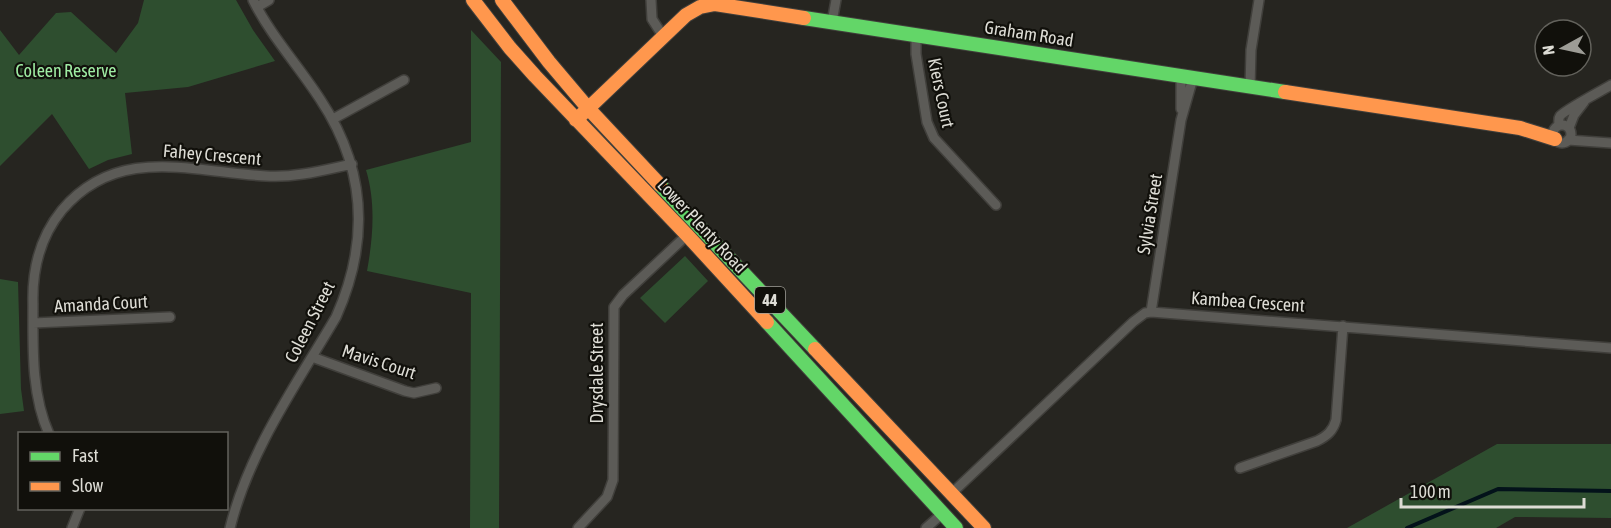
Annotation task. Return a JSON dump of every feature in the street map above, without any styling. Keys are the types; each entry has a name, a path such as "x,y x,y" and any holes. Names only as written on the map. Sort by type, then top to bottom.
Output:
{"main road":[{"name":"Lower Plenty Road","path":"473,0 510,48 956,528"},
{"name":"Lower Plenty Road","path":"502,0 587,107 984,528"},
{"name":"Graham Road","path":"576,120 587,107 692,10 715,4 1520,129 1563,132"}],"street":[{"path":"255,4 268,0"},
{"path":"651,0 652,19 663,36"},
{"path":"832,22 836,0"},
{"path":"1245,86 1259,0"},
{"name":"Coleen Street","path":"230,528 237,499 257,452 344,299 355,262 359,221 352,164 333,119 255,4"},
{"name":"Kiers Court","path":"916,35 916,54 925,110 934,138 996,205"},
{"name":"Sylvia Street","path":"1151,312 1187,77"},
{"path":"333,119 404,80"},
{"path":"1563,132 1584,102 1611,85"},
{"name":"Graham Road","path":"1563,132 1608,142"},
{"name":"Fahey Crescent","path":"48,432 43,421 36,389 33,323 34,274 46,234 71,200 85,188 105,177 119,171 137,168 170,166 285,176 352,164"},
{"name":"Drysdale Street","path":"578,528 607,497 613,480 614,307 623,295 687,236"},
{"path":"952,493 1133,322 1144,313 1151,312"},
{"name":"Kambea Crescent","path":"1151,312 1611,348"},
{"name":"Amanda Court","path":"33,323 170,317"},
{"path":"1240,468 1317,441 1332,430 1336,420 1343,326"},
{"name":"Mavis Court","path":"312,357 405,391 414,393 436,388"},
{"path":"228,497 237,499"},
{"path":"72,528 79,510"},
{"path":"926,528 943,513"}],"green space":[{"name":"Coleen Reserve","path":"144,0 236,0 253,30 275,61 188,87 125,93 132,154 108,160 89,169 52,114 0,166 0,30 19,55 56,13 71,12 116,53 138,23"},
{"path":"471,30 501,62 499,528 470,528 471,293 367,271 372,220 371,195 366,170 471,142"},
{"path":"685,256 708,281 665,323 640,298"},
{"path":"0,279 18,282 21,389 24,411 0,414"},
{"path":"1497,444 1611,444 1611,518 1515,517 1496,528 1347,528"}],"waterway":[{"path":"1407,528 1498,489 1611,491"}],"traffic: fast":[{"path":"804,18 1285,92"},
{"path":"660,185 815,349"},
{"path":"767,322 956,528"}],"traffic: slow":[{"path":"473,0 535,76 767,322"},
{"path":"502,0 587,107 660,185"},
{"path":"576,120 686,15 700,7 715,4 804,18"},
{"path":"1285,92 1520,128 1555,139"},
{"path":"815,349 984,528"}]}
